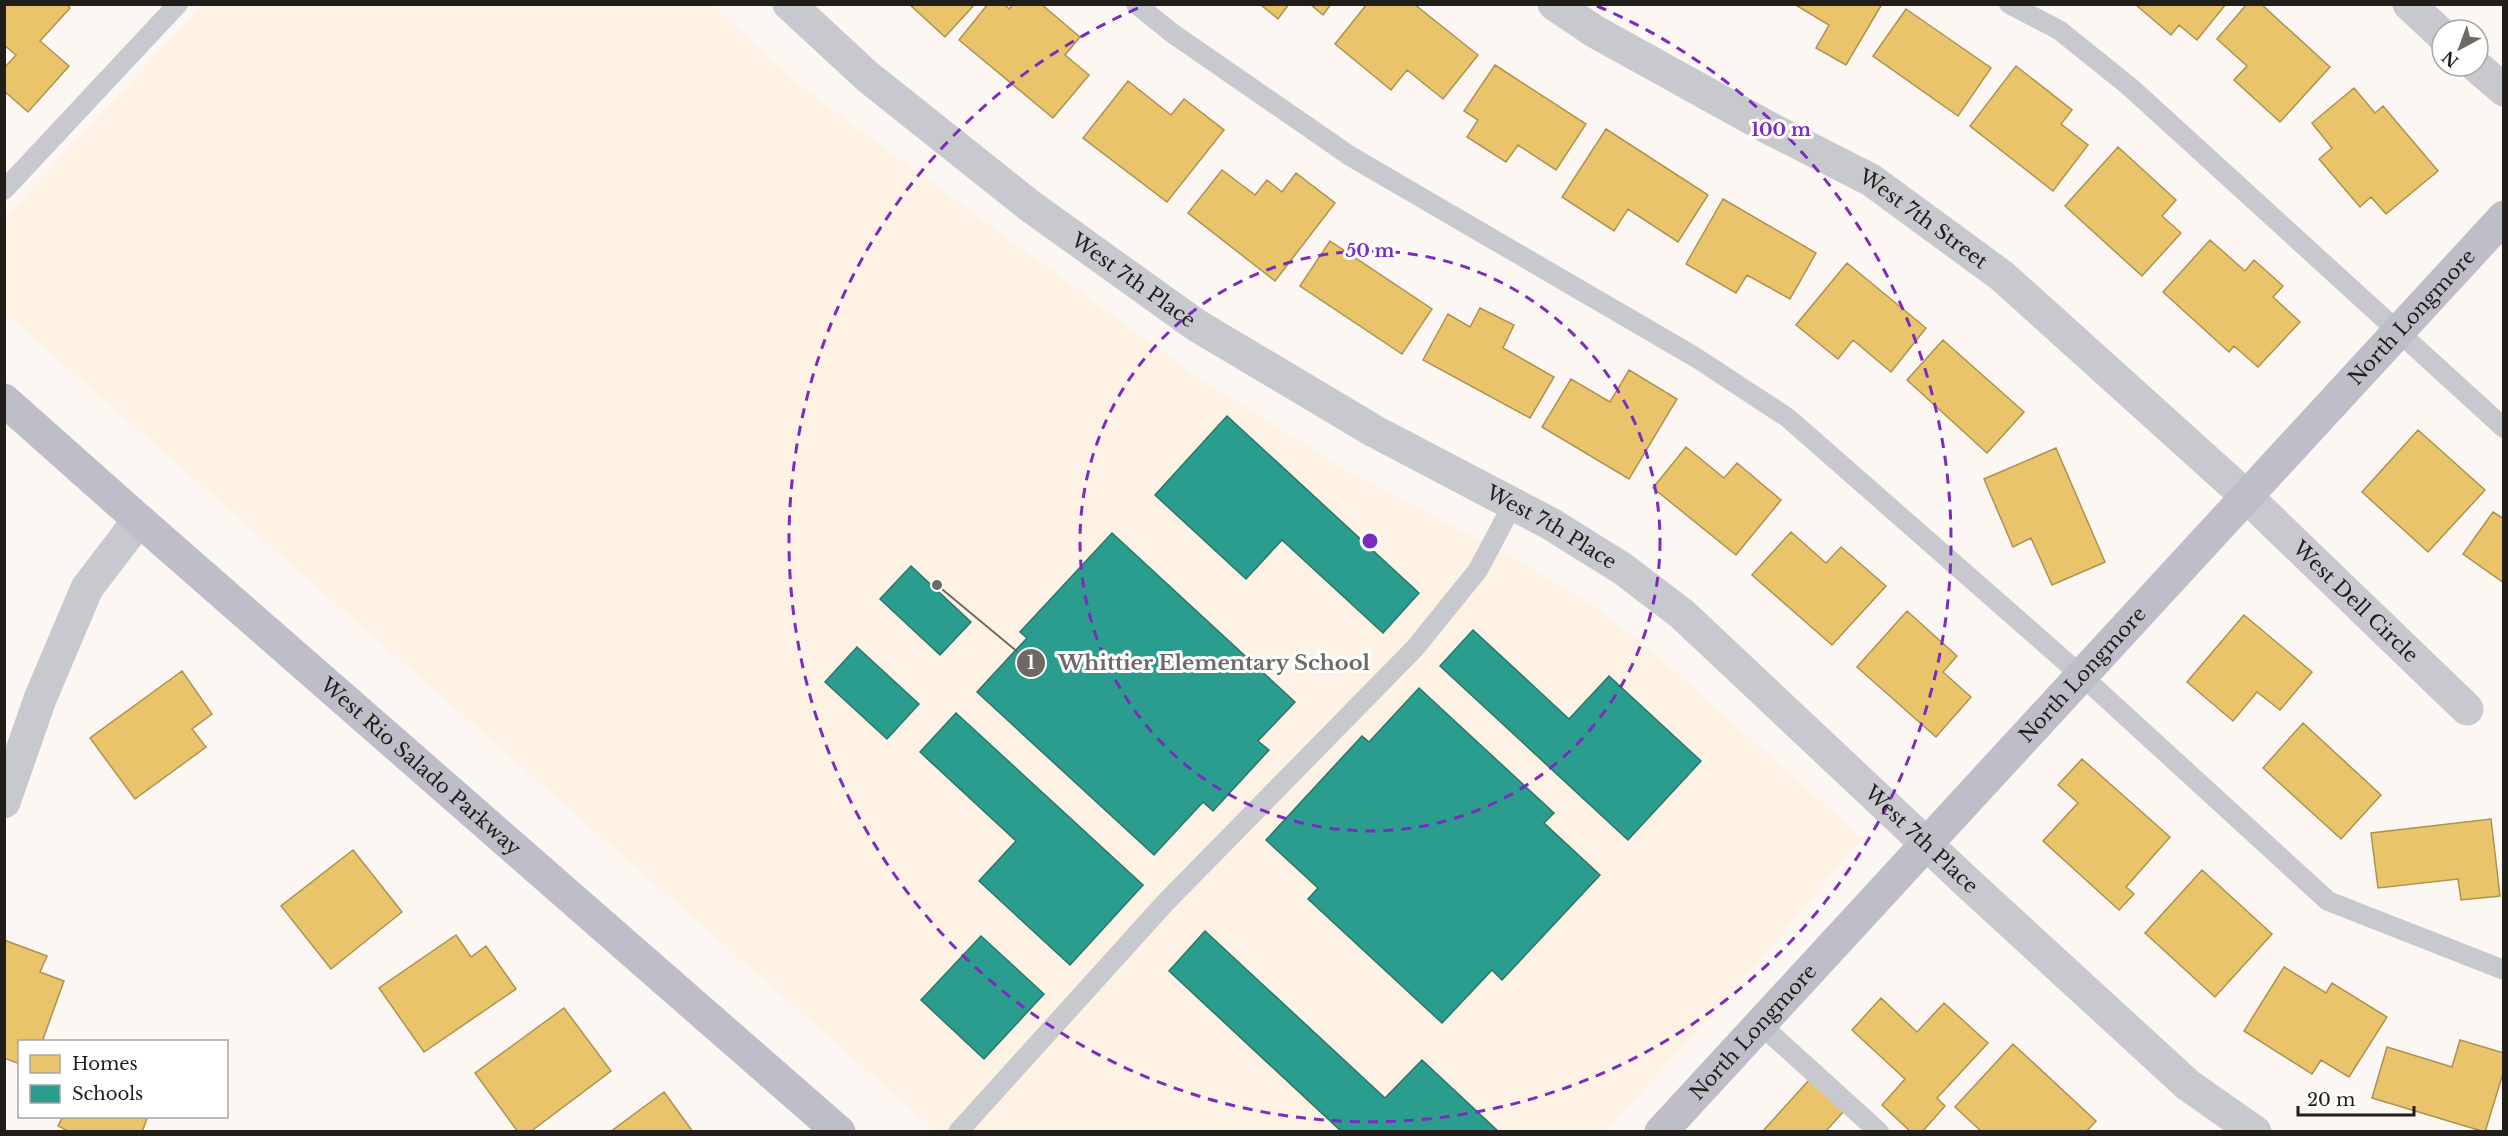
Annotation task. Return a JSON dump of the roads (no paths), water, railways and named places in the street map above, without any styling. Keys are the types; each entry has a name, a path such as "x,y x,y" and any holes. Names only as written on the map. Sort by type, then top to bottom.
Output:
{"street":[{"name":"West 7th Place","path":"789,4 868,77 1030,206 1196,325 1374,431 1551,524 1623,569 1682,614 1925,843 2188,1084 2255,1131"},
{"name":"West 7th Street","path":"1554,4 1594,31 1646,60 1769,128 1871,180 1940,228 2002,276 2246,496"},
{"path":"2409,4 2430,24"},
{"path":"2490,78 2504,90"},
{"name":"North Longmore","path":"1661,1131 2504,217"},
{"name":"West Rio Salado Parkway","path":"4,400 839,1131"},
{"name":"West Dell Circle","path":"2246,496 2467,709"},
{"path":"4,802 40,699 87,588 139,520"}],"lane":[{"path":"4,190 178,4"},
{"path":"1136,4 1172,33 1350,156 1695,357 1788,418 2082,676 2328,901 2504,970"},
{"path":"2008,4 2059,30 2130,87 2504,428"},
{"path":"958,1131 1164,903 1414,648 1478,570 1513,504"},
{"path":"1760,1024 1879,1131"}],"place":[{"name":"Whittier Elementary School","path":"937,585"}]}
